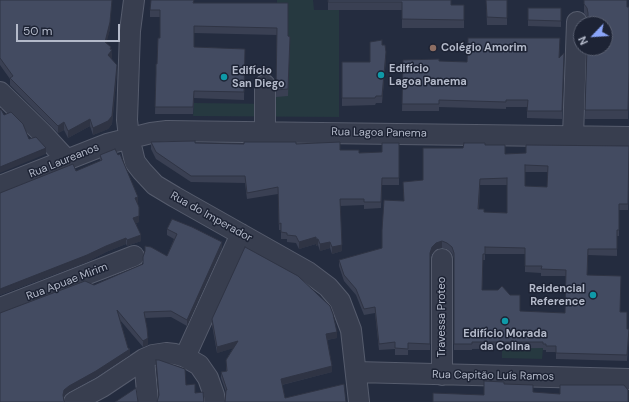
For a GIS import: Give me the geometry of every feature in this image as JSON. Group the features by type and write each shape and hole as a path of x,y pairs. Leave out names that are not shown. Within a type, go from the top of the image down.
{"street":[{"name":"Rua do Imperador","path":"134,0 130,31 127,105 129,137 135,162 142,172 155,185 175,198 308,272 328,287 340,301 351,330 359,402"},
{"path":"573,136 576,56"},
{"path":"265,85 265,132"},
{"path":"0,92 66,159"},
{"name":"Rua Lagoa Panema","path":"129,137 151,132 167,131 629,137"},
{"name":"Rua Laureanos","path":"0,186 66,159 129,137"},
{"path":"185,357 241,234"},
{"name":"Rua Apuae Mirim","path":"0,308 134,256"},
{"name":"Travessa Proteo","path":"442,259 442,375"},
{"path":"74,402 102,388 144,359 153,355 175,354 185,357 198,365 208,378 215,402"},
{"path":"144,359 148,402"},
{"name":"Rua Capitão Luís Ramos","path":"356,372 629,379"}],"shaded area":[{"path":"277,0 313,0 314,10 339,10 339,117 193,116 194,103 276,104"},
{"path":"502,348 543,348 542,359 502,358"}],"building":[{"path":"0,0 112,0 110,22 105,42 111,47 110,49 112,50 108,55 117,65 112,116 108,121 93,128 90,119 68,131 64,122 58,126 10,78 13,76 0,58"},
{"path":"151,0 194,0 193,3 288,3 288,36 290,37 288,89 276,90 277,28 194,26 194,47 245,49 244,92 194,91 193,107 155,107 156,64 158,38 160,38 160,10 150,10"},
{"path":"328,0 451,0 451,5 464,5 464,20 402,19 402,2 328,2"},
{"path":"486,0 507,0 507,18 487,17"},
{"path":"584,0 627,0 627,7 629,7 628,110 585,110 587,56 613,56 613,16 588,16 587,8 584,4"},
{"path":"528,8 561,8 561,21 528,20"},
{"path":"468,38 560,38 559,58 564,53 562,111 527,111 528,100 506,100 506,102 439,100 439,104 402,104 403,60 439,59 439,61 467,62"},
{"path":"382,40 382,45 385,45 386,52 382,96 376,96 375,98 342,98 342,62 370,62 370,42"},
{"path":"1,109 4,115 11,112 23,124 29,139 36,137 46,148 0,167"},
{"path":"195,141 195,143 244,144 244,142 296,142 296,144 340,142 340,150 359,150 359,153 382,152 382,143 399,143 399,178 382,178 381,202 364,202 364,199 340,199 342,245 332,247 330,242 320,244 316,237 299,242 296,236 287,235 287,233 281,232 281,223 279,224 278,187 247,193 245,176 191,176 156,152 151,142"},
{"path":"464,143 505,145 505,154 526,153 526,145 629,146 628,204 619,204 617,249 588,249 587,275 621,276 620,312 627,312 627,329 629,329 627,355 556,353 556,346 546,346 543,342 472,342 472,344 454,344 454,253 452,247 442,241 436,243 432,247 430,253 430,344 408,343 408,349 395,348 395,342 379,344 375,307 364,309 356,289 344,275 339,260 382,248 384,200 404,201 403,182 423,180 423,148 463,148","holes":["525,165 548,166 547,187 525,186","507,178 507,213 484,212 484,209 478,209 480,179","485,247 525,248 525,266 542,266 541,269 566,270 565,313 520,311 520,295 510,295 502,286 498,290 482,290 483,254 485,254"]},
{"path":"115,149 118,155 120,154 138,197 135,198 139,207 139,216 133,218 141,235 127,240 126,238 0,289 0,193 73,164 76,171 102,160 100,155"},
{"path":"172,219 222,242 187,320 171,311 144,312 148,338 143,341 117,310 128,348 130,349 64,390 63,395 65,402 0,402 0,313 85,281 94,285 143,264 145,246 151,247 167,256 177,234 167,229"},
{"path":"245,247 298,276 330,306 333,314 337,332 326,334 332,366 281,379 285,398 344,384 346,402 225,402 227,390 221,372 227,371 226,360 238,341 217,347 212,319"},
{"path":"156,360 185,369 186,385 195,384 195,393 203,392 204,402 157,402 159,395"},
{"path":"484,381 504,382 504,384 533,385 533,392 560,394 560,385 624,385 628,390 628,402 433,402 433,393 484,395"},
{"path":"136,388 138,402 115,402"}],"place":[{"name":"Colégio Amorim","path":"433,48"},
{"name":"Edifício Lagoa Panema","path":"381,75"},
{"name":"Edifício San Diego","path":"224,77"},
{"name":"Reidencial Reference","path":"593,295"},
{"name":"Edifício Morada da Colina","path":"505,321"}]}
